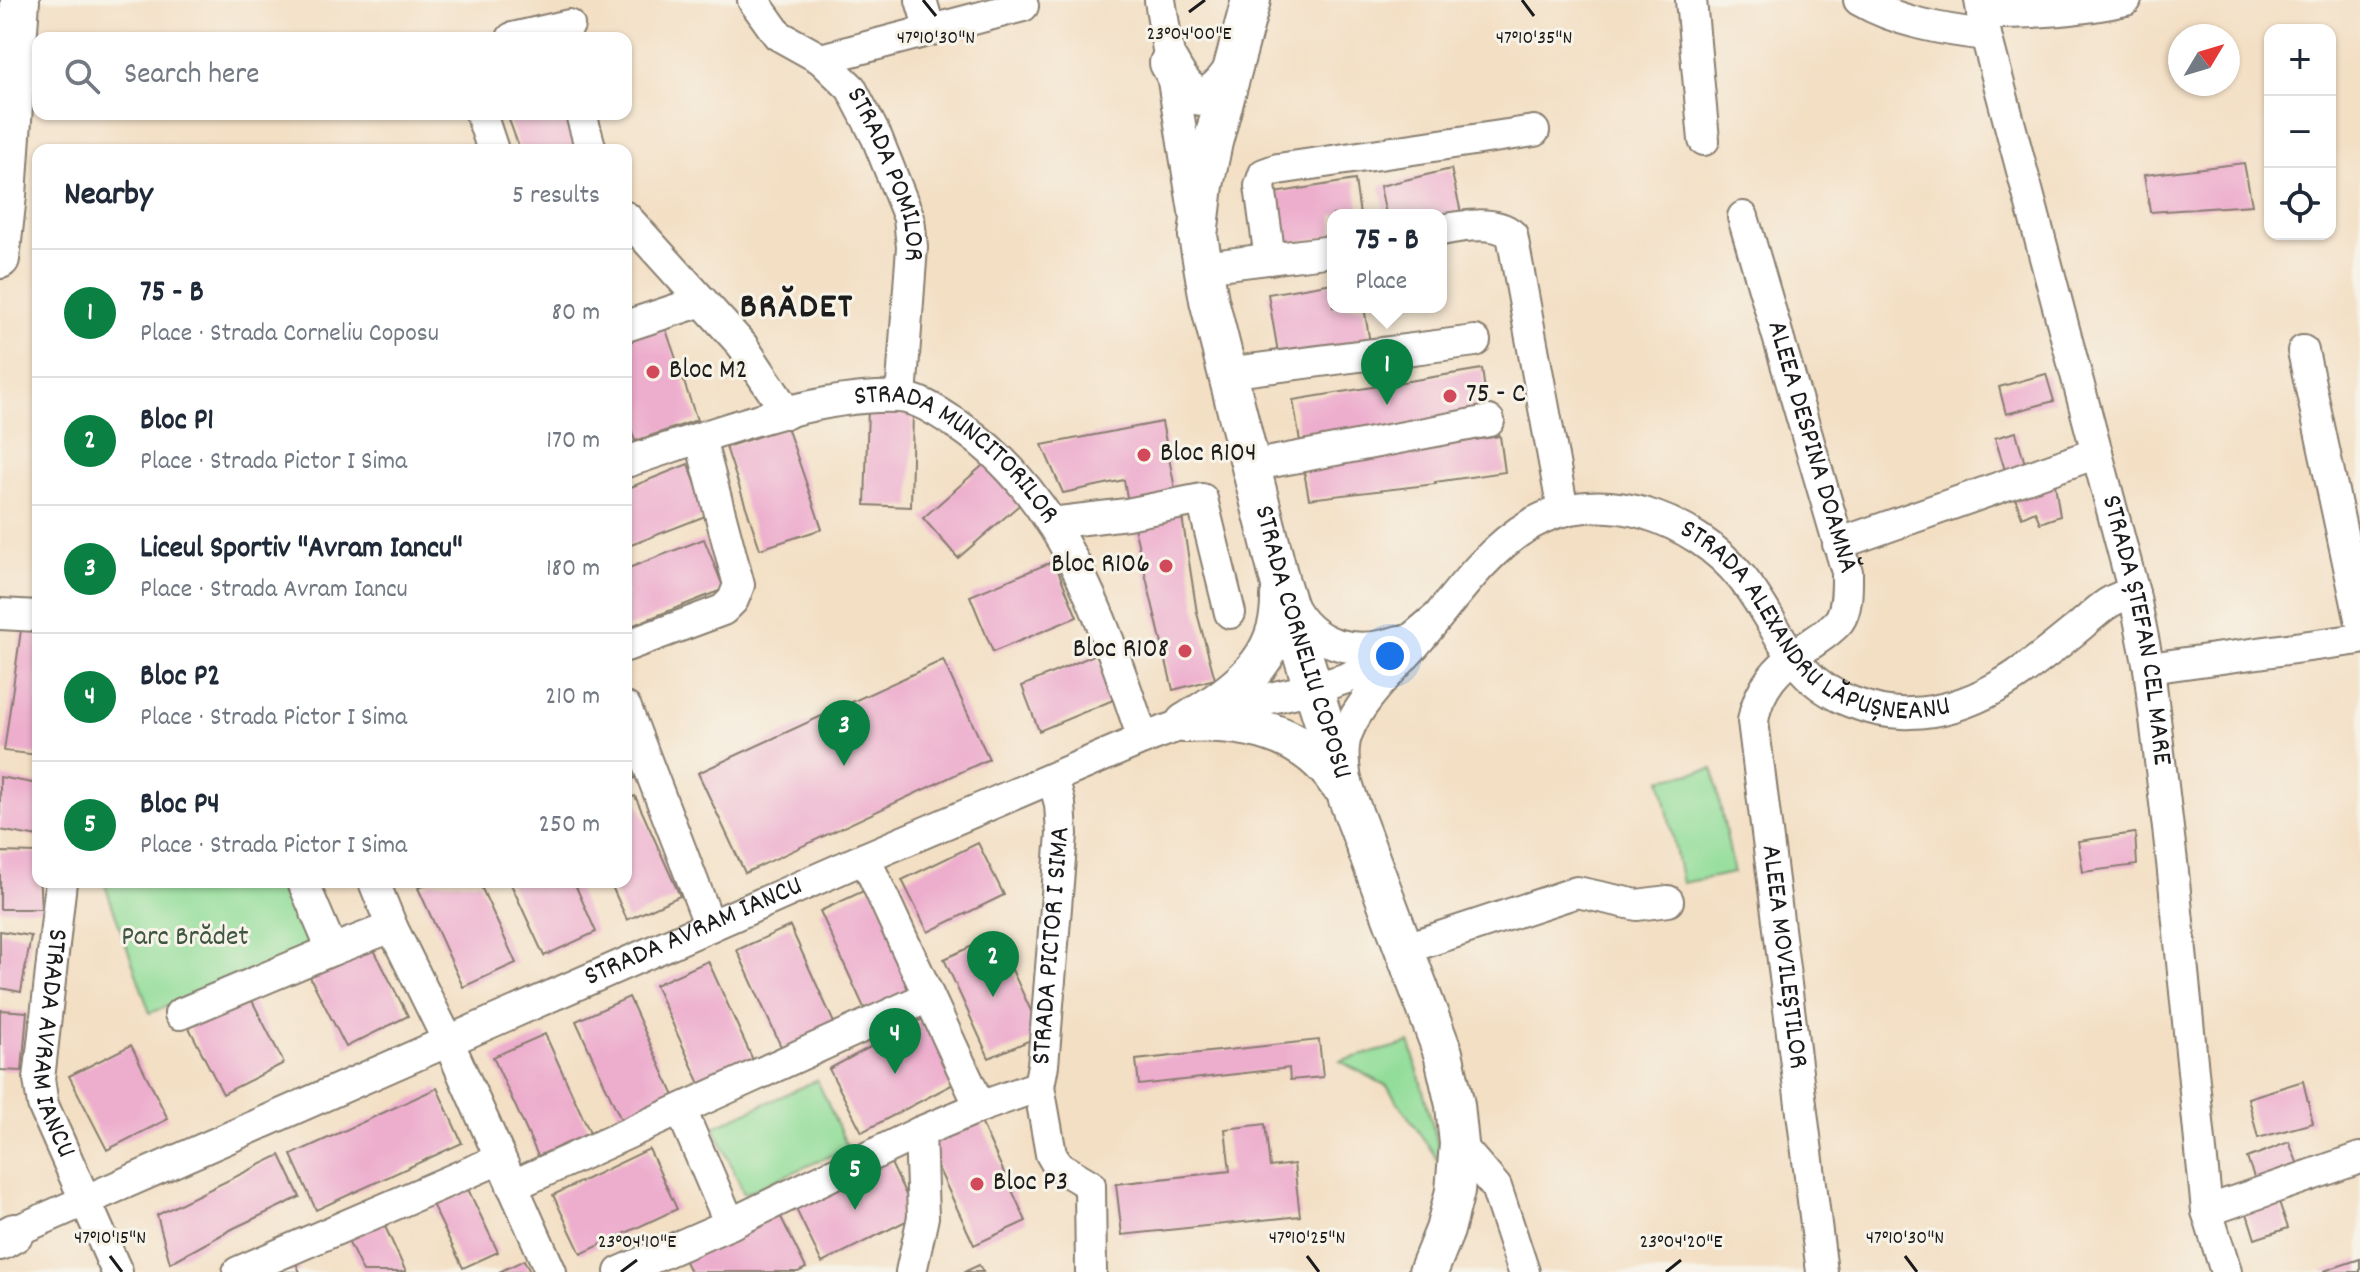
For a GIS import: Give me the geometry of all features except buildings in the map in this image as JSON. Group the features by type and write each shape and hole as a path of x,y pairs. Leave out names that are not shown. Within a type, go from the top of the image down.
{"main road":[{"path":"0,259 20,0"},
{"path":"1201,252 1204,185 1251,0"},
{"path":"1169,63 1180,83 1194,95 1209,96 1219,91 1231,73"},
{"name":"STRADA CORNELIU COPOSU","path":"1201,252 1226,373 1280,582 1312,690 1348,799 1443,1053 1455,1105 1459,1144 1455,1191 1445,1230 1428,1272"},
{"path":"1185,723 1224,699 1249,677 1264,657 1276,638 1281,612 1280,582"},
{"path":"1185,723 1217,721 1247,725 1293,741 1316,756 1348,799"}],"street":[{"name":"STRADA POMILOR","path":"753,0 778,35 821,59 851,88 877,138 909,218 912,247 901,397"},
{"path":"921,0 930,30"},
{"name":"STRADA CORNELIU COPOSU","path":"1160,0 1201,252"},
{"path":"1691,0 1704,140"},
{"path":"1859,0 1887,14 1922,24 2099,7 2126,0"},
{"path":"821,59 1023,6"},
{"name":"STRADA ȘTEFAN CEL MARE","path":"1983,16 2134,593 2149,668 2207,1211 2226,1272"},
{"path":"531,32 567,21"},
{"path":"483,120 491,144"},
{"path":"583,120 589,144"},
{"path":"1270,259 1260,186 1264,174 1278,169 1534,131"},
{"name":"ALEEA DESPINA DOAMNĂ","path":"1743,217 1847,572 1847,594 1840,619 1820,638 1792,657"},
{"path":"632,224 742,345 787,413"},
{"path":"1447,229 1502,227 1512,235 1563,511"},
{"path":"1201,252 1270,259 1327,252"},
{"path":"632,324 702,301"},
{"path":"1226,373 1475,341"},
{"path":"2303,351 2360,618"},
{"name":"STRADA MUNCITORILOR","path":"632,460 787,413 842,400 901,397 937,411 984,442 1033,495 1065,545 1103,622 1143,739"},
{"path":"1250,466 1489,421"},
{"path":"632,644 723,610 733,600 739,585 700,438"},
{"path":"1838,544 2097,453"},
{"path":"1051,523 1127,514 1202,499 1230,613"},
{"name":"STRADA ALEXANDRU LĂPUȘNEANU","path":"1348,799 1344,749 1347,731 1360,710 1494,552 1531,524 1563,511 1605,507 1639,512 1674,523 1704,542 1742,578 1792,657 1813,682 1842,699 1869,708 1909,713 1947,708 1979,698 2010,681 2107,602 2134,593"},
{"name":"STRADA ALEXANDRU LĂPUȘNEANU","path":"1280,582 1294,612 1308,628 1339,645 1357,649 1380,647 1402,639 1435,619"},
{"path":"0,614 32,616"},
{"name":"STRADA ALEXANDRU LĂPUȘNEANU","path":"1312,690 1370,668 1435,619"},
{"path":"2149,668 2360,639"},
{"name":"ALEEA MOVILEȘTILOR","path":"1792,657 1765,685 1756,702 1753,721 1822,1272"},
{"name":"STRADA AVRAM IANCU","path":"4,1237 1143,739 1254,702 1312,690"},
{"path":"632,724 710,926"},
{"name":"STRADA PICTOR I SIMA","path":"620,1272 730,1224 920,1132 1039,1086 1062,834 1060,804 1053,778"},
{"path":"865,858 980,1107"},
{"name":"STRADA AVRAM IANCU","path":"60,888 39,1079 43,1105 85,1202"},
{"path":"306,888 332,950"},
{"path":"376,888 551,1272"},
{"path":"1404,949 1577,892 1637,905 1668,901"},
{"path":"180,1014 392,927"},
{"path":"238,1272 681,1110 928,997"},
{"path":"1039,1086 1051,1154 1058,1166 1090,1185 1091,1272"},
{"path":"681,1110 730,1224"},
{"path":"911,1272 923,1217 920,1132"},
{"path":"1459,1144 1496,1187 1524,1272"},
{"path":"2207,1211 2360,1158"},
{"path":"85,1202 117,1272"}],"green space":[{"path":"1713,769 1734,873 1682,883 1661,779"},
{"name":"Parc Brădet","path":"106,888 299,888 323,945 150,1013"},
{"path":"1410,1043 1445,1170 1387,1086 1340,1061"},
{"path":"817,1080 848,1148 744,1194 714,1127"}],"place":[{"name":"Bloc M2","path":"653,372"},
{"name":"75 - C","path":"1450,396"},
{"name":"75 - B","path":"1387,405"},
{"name":"Bloc R104","path":"1144,455"},
{"name":"Bloc R106","path":"1166,566"},
{"name":"Bloc R108","path":"1185,651"},
{"name":"Liceul Sportiv \"Avram Iancu\"","path":"844,766"},
{"name":"Bloc P1","path":"993,997"},
{"name":"Bloc P2","path":"895,1074"},
{"name":"Bloc P3","path":"977,1184"},
{"name":"Bloc P4","path":"855,1210"}],"district":[{"name":"BRĂDET","path":"797,309"}]}
